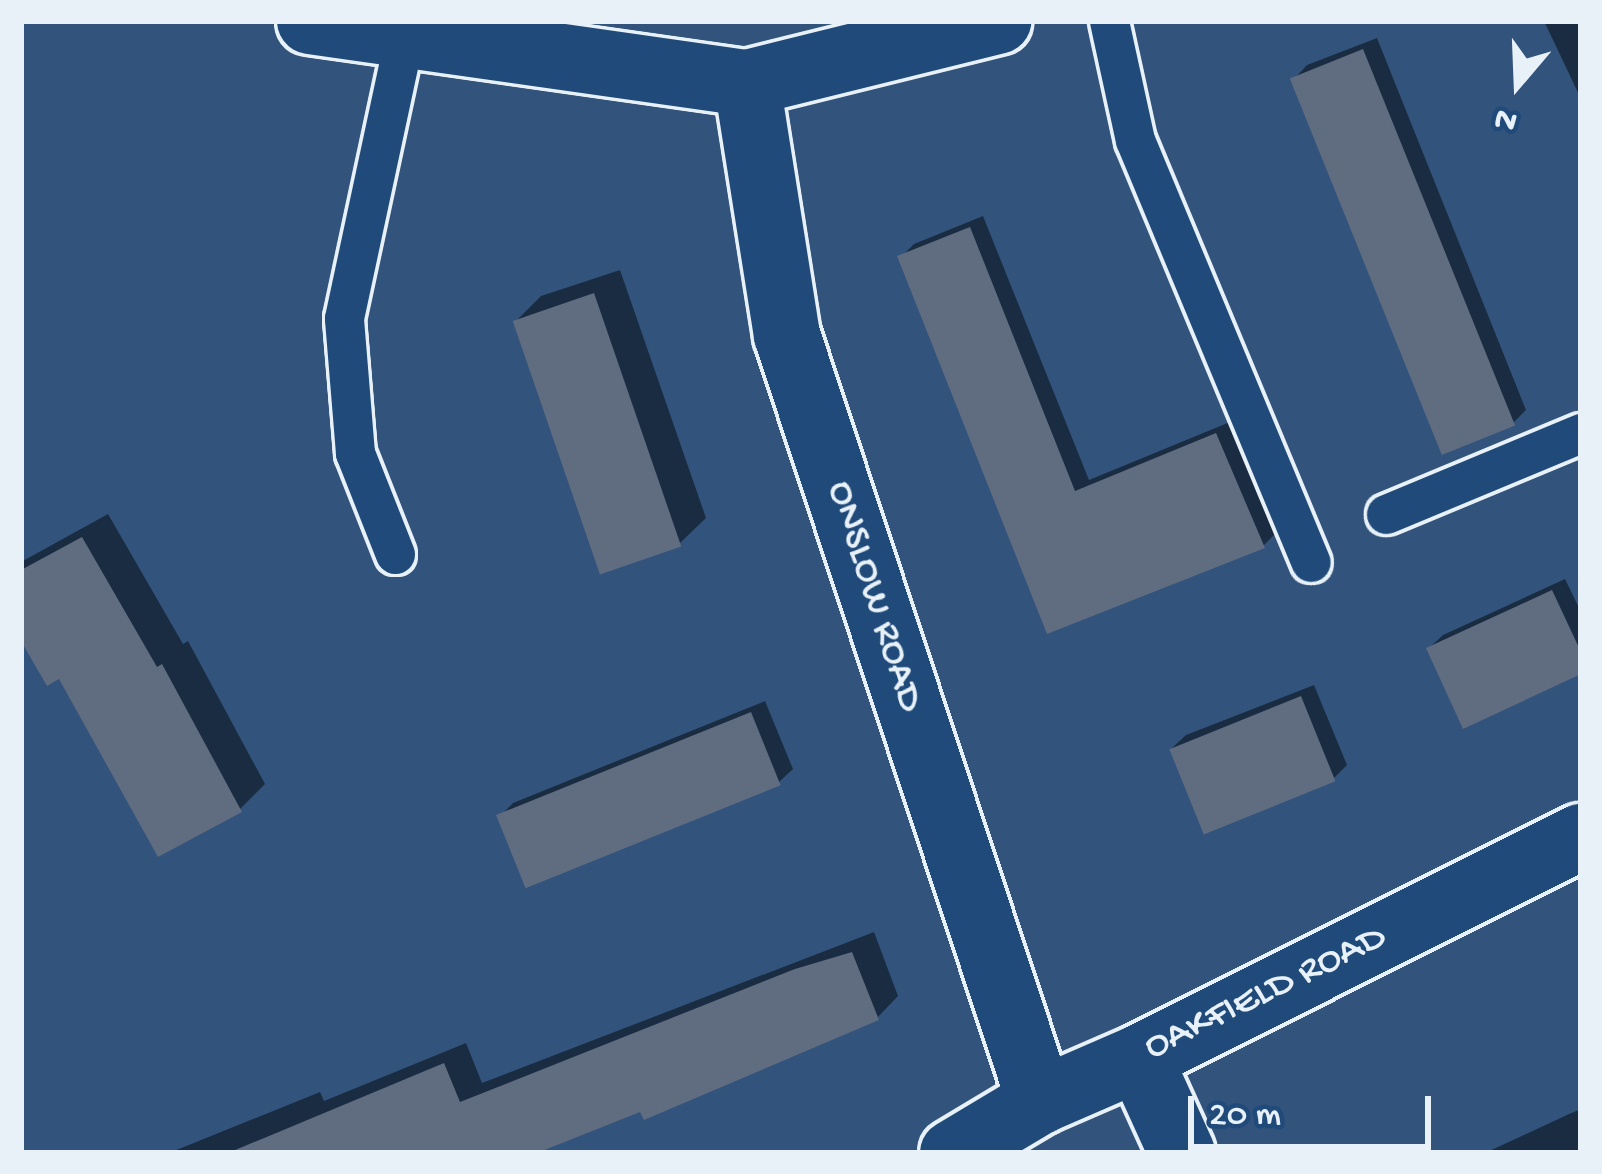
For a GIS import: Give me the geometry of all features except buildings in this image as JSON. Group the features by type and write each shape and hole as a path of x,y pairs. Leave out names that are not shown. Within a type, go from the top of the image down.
{"street":[{"path":"310,21 404,38 747,83 998,21"},
{"name":"ONSLOW ROAD","path":"747,83 787,335 1040,1101"},
{"name":"OAKFIELD ROAD","path":"953,1153 1040,1101 1139,1058 1581,837"},
{"path":"1139,1058 1182,1153"}],"lane":[{"path":"1109,21 1135,140 1311,562"},
{"path":"395,554 355,453 344,318 404,38"},
{"path":"1386,514 1581,433"}]}
